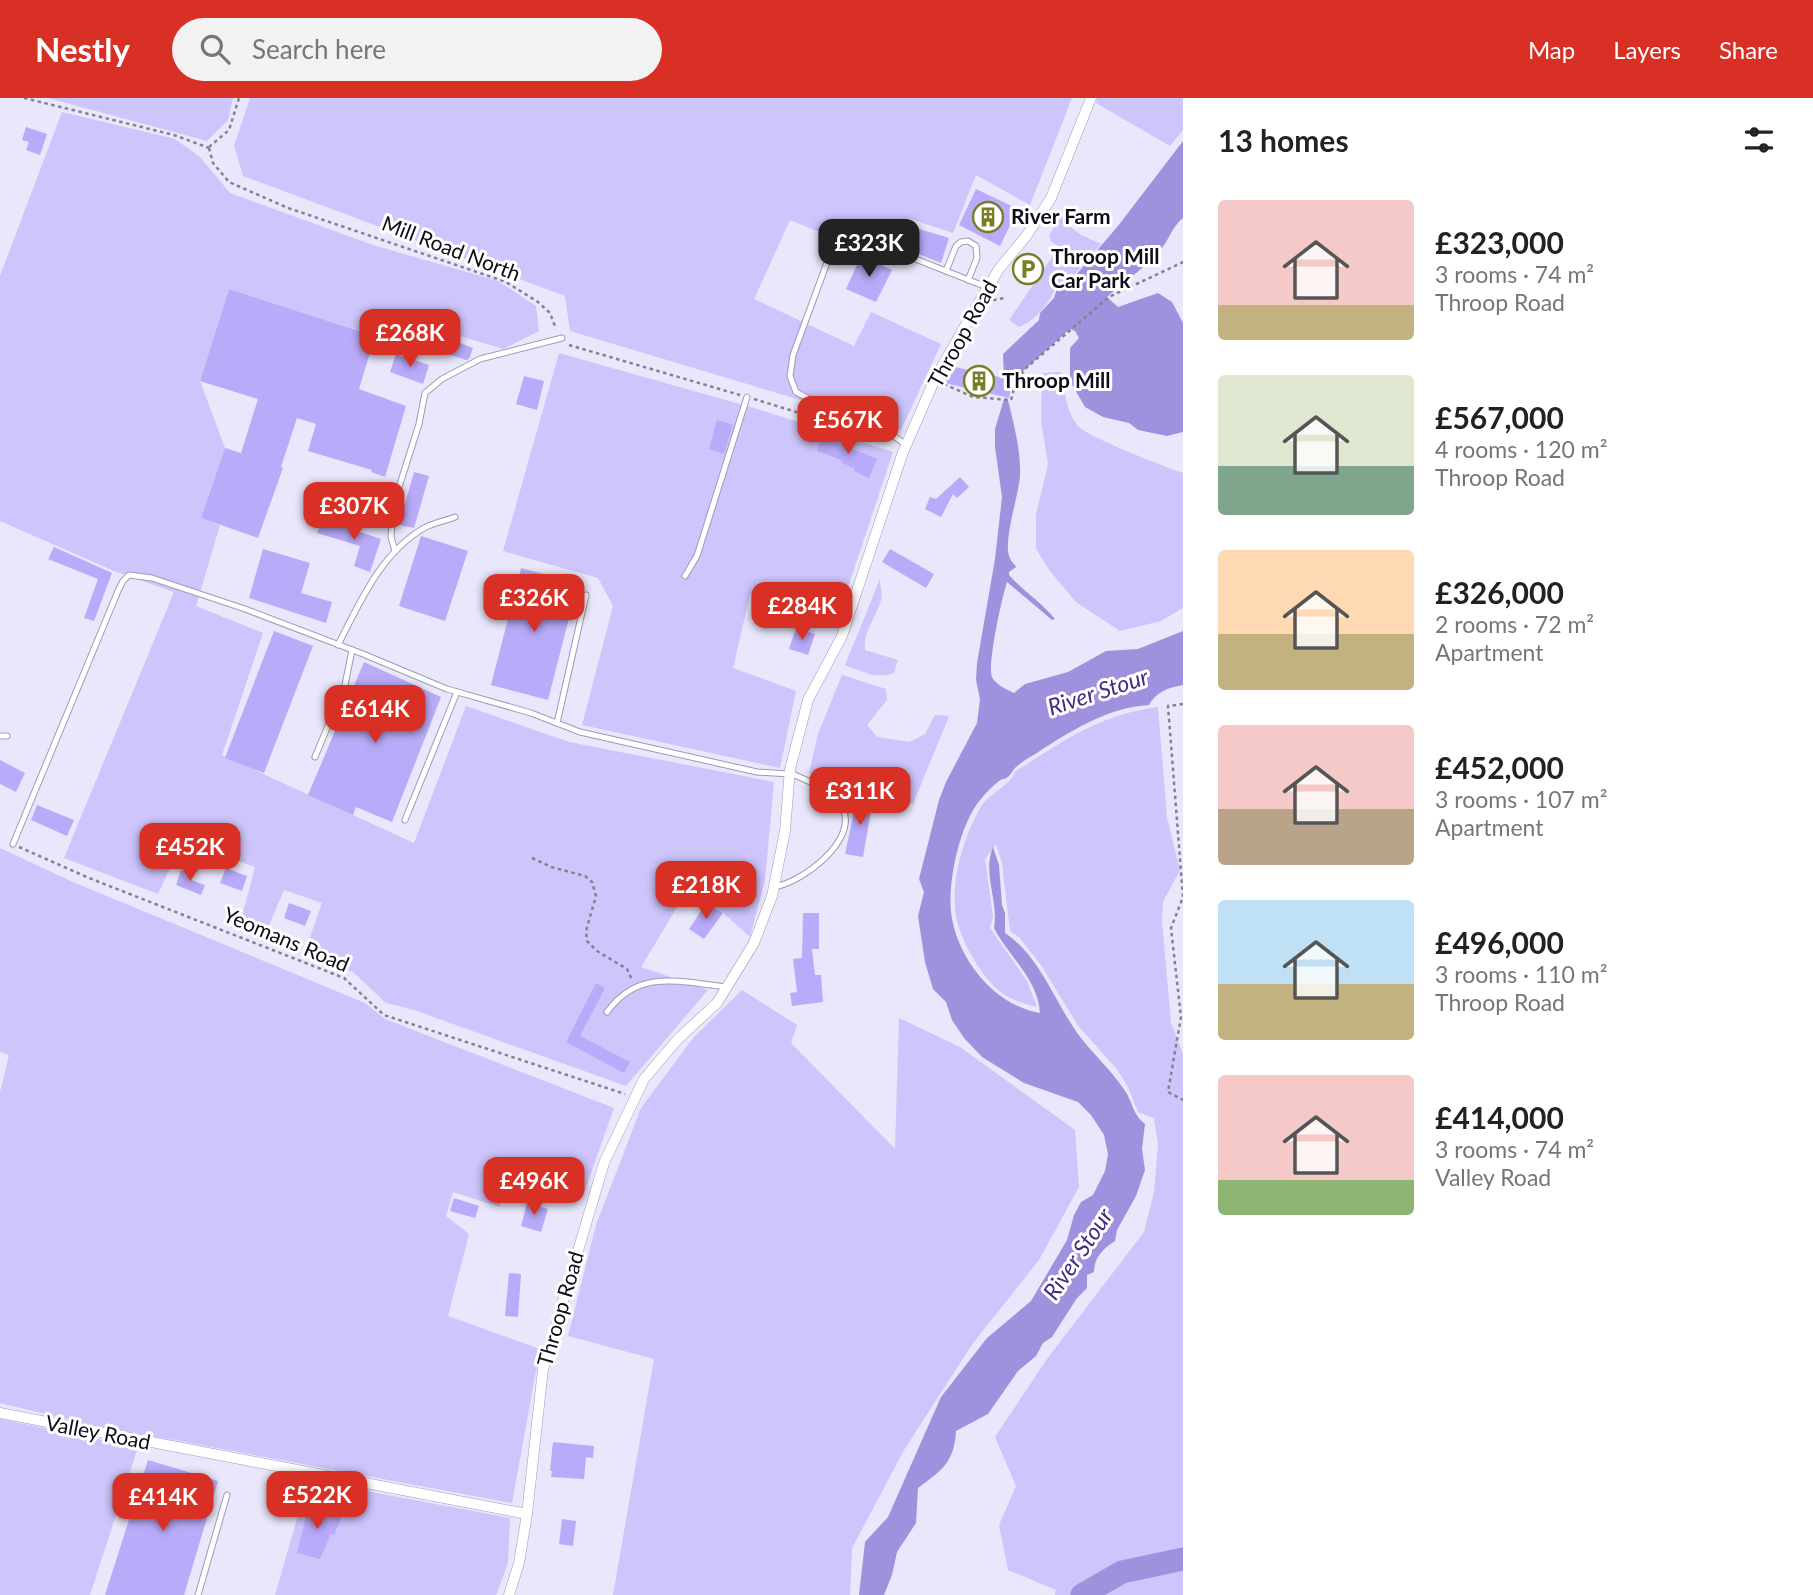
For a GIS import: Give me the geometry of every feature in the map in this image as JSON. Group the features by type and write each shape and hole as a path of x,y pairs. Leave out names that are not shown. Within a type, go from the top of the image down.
{"street":[{"name":"Throop Road","path":"509,1595 519,1563 527,1514 543,1369 604,1163 645,1079 678,1039 717,1003 754,943 774,887 785,831 790,774 808,700 842,636 906,445 935,379 999,269 1027,235 1051,198 1091,98"},
{"name":"Valley Road","path":"0,1413 527,1514"}],"lane":[{"path":"871,238 989,288"},
{"path":"946,271 956,246 968,241 976,246 978,252 968,280"},
{"path":"832,249 793,355 790,376 796,392 883,428 906,445"},
{"path":"395,551 391,537 393,506 419,424 425,393 442,379 480,359 562,338"},
{"path":"685,576 697,556 747,397"},
{"path":"338,645 367,588 395,551 425,528 455,517"},
{"path":"13,844 118,591 129,575 141,575 352,650 457,692 580,732 757,772 790,774 816,785 841,805 846,818 844,830 834,847 803,875 791,883 774,887"},
{"path":"558,723 586,595"},
{"path":"314,757 345,685 352,650"},
{"path":"405,820 457,692"},
{"path":"607,1012 619,996 634,986 648,982 727,987"},
{"path":"198,1595 227,1495"}],"path":[{"path":"24,98 174,135 209,148 229,130 239,98"},
{"name":"Mill Road North","path":"209,148 213,163 229,181 241,187 288,208 506,282 550,313 557,333 562,338"},
{"path":"935,379 973,397 1011,400 1016,380 1109,298 1183,262"},
{"path":"562,338 570,346 884,439"},
{"path":"1183,704 1168,706 1182,897 1171,928 1181,1017 1168,1092 1183,1101"},
{"name":"Yeomans Road","path":"13,844 89,878 344,978 384,1015 635,1098"},
{"path":"532,858 551,867 585,876 592,882 596,896 586,931 587,941 597,951 627,969 634,986"}],"shaded area":[{"path":"48,98 233,98 228,120 207,141"},
{"path":"250,98 1072,98 1030,205 976,175 953,233 908,218 893,262 790,220 754,299 854,346 871,312 941,344 901,430 570,331 565,296 243,176 234,146"},
{"path":"1097,98 1183,98 1183,130 1170,146 1096,103"},
{"path":"62,112 175,139 200,157 230,193 373,245 498,281 536,306 539,331 503,349 437,329 430,353 229,289 200,381 225,448 201,518 220,525 196,606 263,633 222,755 414,843 466,706 569,742 774,782 765,880 750,937 691,884 641,967 708,990 626,1086 414,1010 386,1003 353,972 304,954 322,903 284,890 264,937 239,928 255,867 222,855 228,835 191,822 158,894 64,858 174,592 114,571 0,521 0,276"},
{"path":"1063,214 1068,225 1081,235 1101,244 1068,282 1056,287 1037,316 1019,327 1009,320 1059,247 1051,241 1049,235"},
{"path":"559,353 754,408 893,452 835,626 750,595 733,668 796,691 780,768 582,725 613,606 598,578 503,551"},
{"path":"1061,372 1068,407 1073,419 1083,430 1109,444 1183,473 1183,608 1161,621 1120,631 1076,602 1036,549 1036,515 1048,464 1041,420 1042,373"},
{"path":"880,579 882,596 868,629 865,650 898,660 894,673 881,675 845,665"},
{"path":"842,675 886,689 887,700 867,725 877,737 910,742 925,734 935,715 949,716 913,804 896,802 894,806 809,773 818,734"},
{"path":"1158,707 1167,818 1180,870 1163,902 1162,921 1171,1023 1183,1054 1183,1595 1055,1595 1056,1590 1008,1570 999,1525 1016,1486 995,1437 1047,1359 1144,1232 1154,1192 1158,1145 1154,1118 1138,1112 1127,1085 1116,1068 1079,1027 1041,965 1019,937 1010,931 1002,863 996,844 985,859 993,917 990,928 1027,981 1037,1007 1002,993 978,967 960,931 955,909 955,884 968,832 979,810 1015,772 1083,730 1118,716"},
{"path":"0,848 73,882 365,1003 385,1019 614,1108 583,1196 509,1174 500,1207 453,1192 446,1216 469,1234 448,1316 540,1349 512,1503 82,1423 0,1403 0,1092 9,1055 0,1052"},
{"path":"742,990 797,1025 791,1043 895,1149 899,1018 960,1047 1075,1130 1079,1187 1039,1260 973,1343 904,1450 852,1548 850,1595 613,1595 654,1359 568,1336 596,1225 641,1108 694,1037"},
{"path":"0,1419 138,1447 90,1595 0,1595"},
{"path":"308,1480 510,1518 508,1563 496,1595 275,1595"}],"water":[{"path":"1183,141 1183,218 1155,256 1107,297 1118,307 1158,293 1172,302 1183,323 1183,432 1167,436 1138,430 1129,423 1103,417 1085,407 1070,381 1070,348 1079,338 1075,331 1070,329 1013,380 1004,378 1003,354 1039,320 1040,313 1054,298 1057,288 1069,283 1118,226"},
{"name":"River Stour","path":"1004,399 1008,400 1013,419 1020,466 1008,542 1010,558 1016,567 1009,575 1055,619 1052,620 1007,582 993,646 992,677 999,685 1014,693 1025,684 1068,672 1106,651 1138,649 1183,631 1183,685 1163,691 1149,705 1119,710 1076,729 1023,762 990,789 971,815 956,856 951,885 954,929 969,962 993,990 1007,1001 1040,1013 1029,979 994,928 989,867 993,847 999,865 1005,933 1018,943 1038,968 1072,1025 1118,1081 1137,1116 1145,1124 1142,1149 1145,1170 1136,1196 1117,1230 1115,1241 1100,1254 1094,1272 1087,1275 1087,1288 1077,1298 1052,1337 1043,1343 1036,1356 1018,1371 988,1414 956,1431 953,1451 945,1465 918,1488 916,1523 897,1552 884,1595 859,1595 865,1542 888,1517 941,1397 987,1338 1031,1301 1067,1240 1081,1202 1093,1195 1105,1171 1108,1154 1104,1135 1091,1115 1078,1102 1024,1083 982,1057 964,1038 952,1020 946,1002 933,989 925,962 918,916 924,892 919,879 939,800 977,723 980,699 976,680 977,663 995,559 1002,497 995,429"}],"building":[{"path":"26,127 47,134 40,155 26,150 29,142 22,140"},
{"name":"River Farm","path":"976,189 1018,209 1000,246 959,225"},
{"path":"916,228 949,238 941,263 909,250"},
{"path":"861,256 892,270 876,302 846,289"},
{"path":"229,289 375,336 359,389 406,406 385,477 371,472 372,470 308,451 316,424 297,418 281,467 283,468 258,538 201,518 225,448 241,453 258,399 200,381"},
{"path":"444,337 473,348 469,359 439,351"},
{"path":"396,354 429,365 423,384 390,372"},
{"name":"Throop Mill","path":"951,366 1013,380 1009,398 945,383"},
{"path":"524,376 544,381 537,410 516,404"},
{"path":"717,420 733,425 724,454 709,449"},
{"path":"823,434 834,437 833,441 877,459 869,478 854,471 855,469 841,462 842,460 817,451"},
{"path":"414,472 429,476 414,528 399,525"},
{"path":"960,477 969,487 957,498 953,494 941,517 925,509 930,497 936,499"},
{"path":"349,489 369,496 363,515 343,509"},
{"path":"322,519 381,539 370,572 354,566 360,546 317,533"},
{"path":"421,536 468,551 445,621 399,606"},
{"path":"54,547 112,573 94,621 84,618 98,579 48,559"},
{"path":"263,549 310,563 301,593 332,602 326,623 249,598"},
{"path":"890,549 934,574 926,588 882,562"},
{"path":"521,568 578,583 548,700 491,685"},
{"path":"796,628 815,634 808,655 789,649"},
{"path":"274,631 313,646 264,773 225,758"},
{"path":"364,662 441,697 392,822 356,807 353,815 308,795"},
{"path":"0,760 25,773 16,792 0,784"},
{"path":"857,798 879,803 877,812 871,811 863,857 845,854"},
{"path":"37,805 74,820 67,836 31,820"},
{"path":"193,825 223,837 220,847 189,836"},
{"path":"226,868 247,876 242,891 220,883"},
{"path":"181,870 192,874 189,879 205,885 201,895 176,885"},
{"path":"707,902 723,913 704,939 689,929"},
{"path":"289,903 311,911 305,926 284,918"},
{"path":"803,913 819,913 819,949 812,949 815,975 821,975 823,1002 792,1006 790,993 797,992 793,959 802,958"},
{"path":"596,983 605,988 580,1036 630,1062 624,1073 566,1042"},
{"path":"454,1198 479,1206 475,1218 450,1211"},
{"path":"527,1203 548,1209 541,1232 521,1226"},
{"path":"509,1273 521,1274 518,1317 505,1316"},
{"path":"553,1442 594,1446 593,1458 586,1457 584,1479 551,1477"},
{"path":"148,1460 218,1481 184,1595 105,1595"},
{"path":"309,1504 342,1516 320,1559 297,1553"},
{"path":"562,1519 576,1521 573,1546 559,1544"}],"waterway":[{"path":"1082,1595 1122,1572 1183,1559"}],"place":[{"name":"River Farm","path":"988,217"},
{"name":"Throop Mill Car Park","path":"1028,269"},
{"name":"Throop Mill","path":"979,381"}]}
